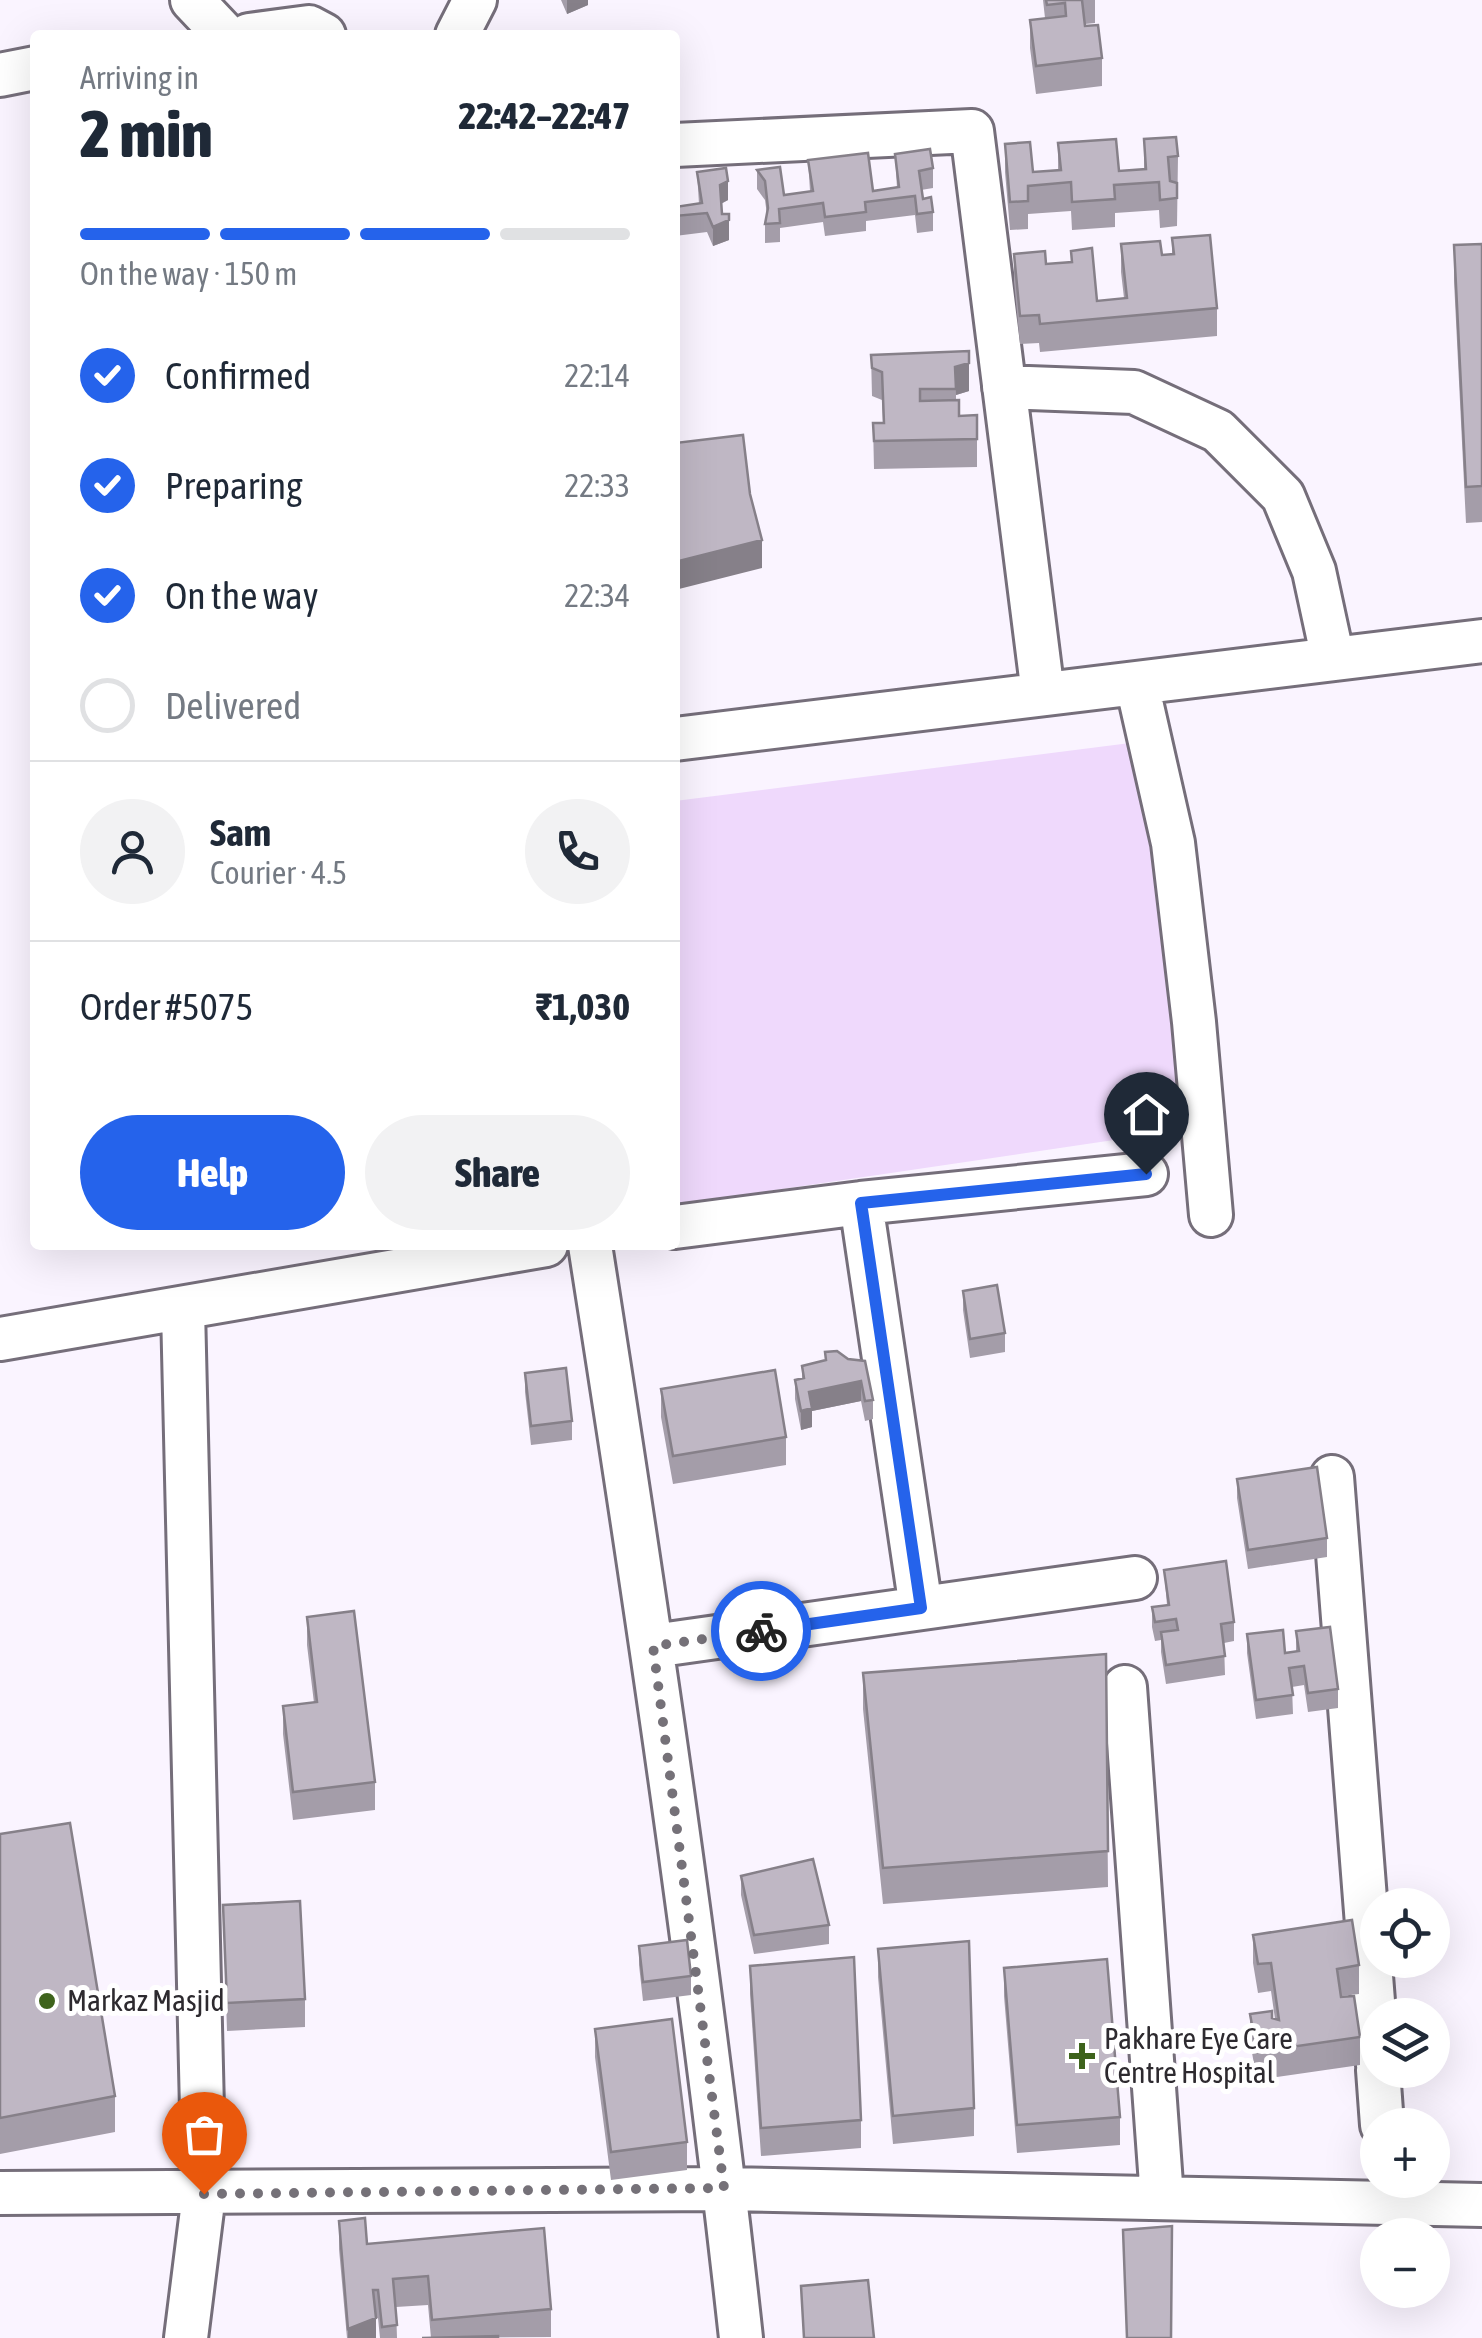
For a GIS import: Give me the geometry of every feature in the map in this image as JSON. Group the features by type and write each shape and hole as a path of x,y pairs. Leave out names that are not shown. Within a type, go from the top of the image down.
{"street":[{"path":"192,0 220,30"},
{"path":"459,30 474,0"},
{"path":"286,30 315,30"},
{"path":"0,75 30,69"},
{"path":"680,145 972,131 1043,694"},
{"path":"1004,387 1134,392 1218,432 1283,496 1314,571 1334,658"},
{"path":"680,737 1482,640"},
{"path":"1136,684 1172,843 1194,1022 1211,1216"},
{"path":"680,1225 1146,1174"},
{"path":"861,1203 921,1608"},
{"path":"0,1339 518,1250"},
{"path":"591,1250 653,1646 741,2338"},
{"path":"183,1309 204,2194 186,2338"},
{"path":"1332,1477 1373,1998"},
{"path":"653,1646 1135,1578"},
{"path":"1125,1687 1162,2198"},
{"path":"0,2193 724,2188 1162,2198 1360,2192"},
{"path":"1434,2198 1482,2205"}],"shaded area":[{"path":"1138,742 1188,1129 680,1204 680,800"}],"building":[{"path":"1046,0 1082,0 1085,26 1098,25 1102,58 1036,66 1030,20 1066,16 1065,3 1047,5"},
{"path":"1176,137 1178,156 1168,157 1170,181 1177,183 1177,198 1160,200 1159,182 1114,185 1115,199 1072,202 1071,182 1028,186 1028,201 1010,202 1005,144 1030,142 1033,172 1061,170 1058,143 1116,139 1119,171 1146,169 1144,139"},
{"path":"930,149 933,168 919,171 923,199 931,197 933,212 917,214 915,196 865,202 866,212 825,217 823,203 779,209 780,223 765,224 765,181 757,170 780,167 784,195 813,191 808,160 868,153 873,191 899,187 895,154"},
{"path":"726,168 728,181 720,185 722,214 729,214 729,220 713,227 707,213 680,216 680,206 702,203 697,172"},
{"path":"1210,235 1217,308 1040,324 1039,315 1020,316 1014,254 1045,251 1046,264 1072,262 1071,251 1092,248 1097,301 1127,298 1121,244 1160,241 1162,255 1174,254 1172,238"},
{"path":"1482,244 1482,486 1466,487 1454,245"},
{"path":"969,351 969,363 955,367 956,389 920,389 920,401 959,400 959,416 977,415 977,439 874,441 873,423 884,423 882,372 872,368 871,355"},
{"path":"743,435 750,494 762,540 680,561 680,442"},
{"path":"997,1285 1005,1333 970,1339 963,1291"},
{"path":"837,1351 848,1359 865,1361 873,1400 865,1401 861,1381 809,1392 812,1408 801,1411 795,1380 804,1378 802,1366 826,1360 825,1352"},
{"path":"566,1368 572,1421 531,1426 525,1373"},
{"path":"775,1370 786,1437 673,1456 661,1389"},
{"path":"1317,1467 1327,1538 1248,1550 1237,1479"},
{"path":"1226,1561 1234,1622 1221,1624 1225,1656 1166,1665 1161,1632 1178,1630 1176,1619 1155,1622 1152,1607 1169,1605 1164,1570"},
{"path":"354,1611 375,1782 293,1792 283,1706 317,1702 307,1617"},
{"path":"1330,1627 1338,1689 1308,1693 1304,1666 1289,1668 1293,1695 1256,1700 1247,1634 1283,1630 1285,1653 1299,1651 1296,1631"},
{"path":"1106,1654 1108,1851 883,1868 863,1673"},
{"name":"Markaz Masjid","path":"70,1823 115,2096 0,2118 0,1834"},
{"path":"813,1859 829,1925 754,1935 741,1876"},
{"path":"300,1901 305,1999 227,2003 223,1905"},
{"path":"1352,1920 1359,1965 1337,1969 1341,1997 1354,1996 1360,2037 1257,2052 1250,2014 1272,2011 1272,2018 1279,2020 1271,1963 1258,1964 1253,1935"},
{"path":"687,1940 691,1976 643,1982 639,1946"},
{"path":"969,1941 974,2108 893,2116 878,1949"},
{"path":"854,1957 861,2120 761,2128 750,1966"},
{"path":"1107,1959 1120,2117 1017,2125 1004,1968"},
{"path":"672,2019 687,2142 611,2152 595,2029"},
{"path":"365,2218 367,2244 544,2228 551,2309 432,2320 428,2276 393,2279 397,2325 382,2327 378,2290 373,2290 376,2318 348,2329 339,2221"},
{"path":"1172,2226 1171,2338 1127,2338 1123,2230"},
{"path":"868,2280 874,2338 804,2338 801,2286"},
{"path":"498,2336 498,2338 422,2338"}],"way so far":[{"path":"204,2194 724,2188 653,1646 761,1631"}],"place":[{"name":"Markaz Masjid","path":"47,2001"},
{"name":"Pakhare Eye Care Centre Hospital","path":"1082,2056"}],"route":[{"path":"761,1631 921,1608 861,1203 1146,1174"}]}
